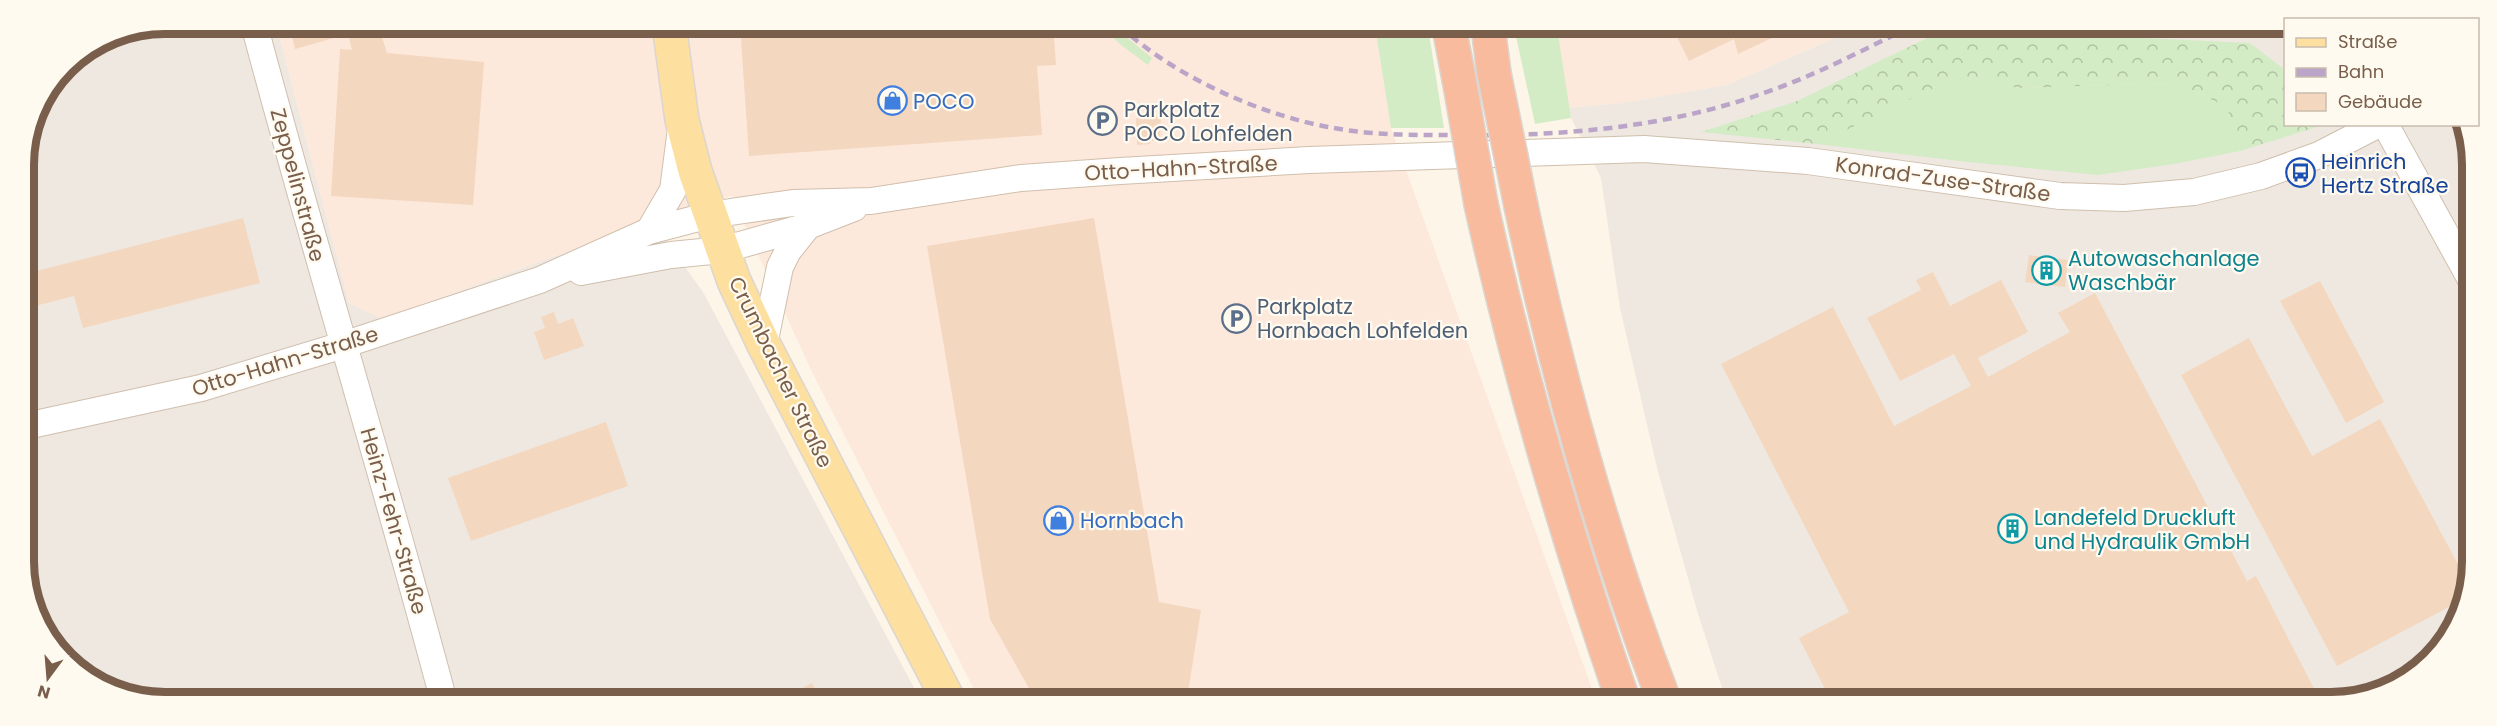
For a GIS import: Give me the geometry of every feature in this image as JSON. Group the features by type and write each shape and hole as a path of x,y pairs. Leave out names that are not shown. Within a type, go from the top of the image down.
{"highway":[{"path":"1451,34 1481,204 1515,346 1563,514 1620,691"},
{"path":"1489,34 1494,73 1521,206 1544,303 1596,499 1662,691"}],"main road":[{"name":"Crumbacher Straße","path":"670,35 682,120 695,171 734,281 764,345 944,692"}],"street":[{"name":"Zeppelinstraße","path":"257,35 343,345"},
{"path":"649,231 673,190 682,120"},
{"name":"Konrad-Zuse-Straße","path":"1494,154 1656,150 1808,161 2060,196 2124,198 2194,192 2261,176 2319,155 2375,126"},
{"path":"2386,126 2462,264"},
{"name":"Otto-Hahn-Straße","path":"34,424 201,388 343,345 540,280 649,231 710,215 794,203 871,201 1021,178 1309,160 1494,154"},
{"name":"Otto-Hahn-Straße","path":"540,280 660,257 722,250 808,226 871,201"},
{"name":"Otto-Hahn-Straße","path":"764,345 780,267 788,251 808,226"},
{"name":"Heinz-Fehr-Straße","path":"343,345 384,478 441,692"}],"shaded area":[{"path":"1376,34 1391,128 1593,691 975,692 812,372 731,196 652,221 382,319 349,303 279,35"},
{"path":"1558,34 1844,34 1727,85 1622,103 1569,108"},
{"path":"1844,34 2284,34 2284,126 2456,126 2462,157 2462,560 2456,602 2449,618 2430,647 2418,659 2389,678 2365,687 2340,691 1723,691 1698,614 1657,468 1620,308 1601,178 1571,118 1569,108 1622,103 1727,85"},
{"path":"279,35 349,303 382,319 652,221 703,292 916,692 166,692 132,687 100,674 78,657 78,648 69,648 52,626 39,594 34,560 35,157 41,124 52,100 67,79 93,57 124,41 140,37"}],"green space":[{"path":"1376,34 1429,34 1444,128 1391,128"},
{"path":"1516,34 1558,34 1571,118 1535,124"},
{"path":"1935,34 2060,34 2250,43 2284,69 2284,126 2317,127 2240,151 2227,107 2178,83 2019,88 1959,76 1817,144 1701,132 1797,101"},
{"path":"1110,35 1123,35 1152,58 1148,65"},
{"path":"1959,76 2019,88 2178,83 2227,107 2240,151 2174,164 2098,175 1817,144"}],"building":[{"path":"1676,34 1780,34 1738,54 1734,39 1689,61"},
{"path":"292,35 345,35 295,49"},
{"path":"348,35 381,35 387,53 484,62 473,205 331,196 340,49 352,50"},
{"name":"POCO","path":"741,35 1054,35 1056,65 1037,66 1042,135 749,156"},
{"path":"1161,116 1160,140 1137,145 1136,118"},
{"path":"243,218 260,283 83,328 74,296 35,306 35,272"},
{"path":"1094,218 1159,602 1201,610 1188,692 1031,692 990,619 927,246"},
{"name":"Autowaschanlage Waschbär","path":"2029,255 2068,260 2065,287 2025,282"},
{"name":"Landefeld Druckluft und Hydraulik GmbH","path":"1933,272 1950,306 2001,280 2028,332 1978,358 1988,377 2070,332 2058,313 2095,293 2247,581 2256,576 2315,691 1826,691 1799,638 1849,612 1721,364 1833,307 1894,426 1971,386 1954,354 1900,381 1867,318 1921,290 1916,280"},
{"path":"2320,281 2384,402 2346,423 2280,301"},
{"path":"554,312 558,324 573,318 584,346 544,360 534,332 545,328 541,317"},
{"path":"2249,338 2312,456 2380,419 2461,571 2455,604 2337,666 2181,375"},
{"path":"606,422 628,486 471,541 448,478"},
{"path":"812,683 817,692 796,692"}],"railway":[{"path":"1130,35 1166,61 1220,91 1249,104 1306,122 1362,132 1405,135 1487,135 1567,132 1647,123 1687,115 1726,105 1801,79 1895,34"}],"place":[{"name":"POCO","path":"892,101"},
{"name":"Parkplatz POCO Lohfelden","path":"1103,121"},
{"name":"Heinrich Hertz Straße","path":"2300,173"},
{"name":"Autowaschanlage Waschbär","path":"2047,270"},
{"name":"Parkplatz Hornbach Lohfelden","path":"1236,318"},
{"name":"Hornbach","path":"1059,520"},
{"name":"Landefeld Druckluft und Hydraulik GmbH","path":"2013,529"}]}
